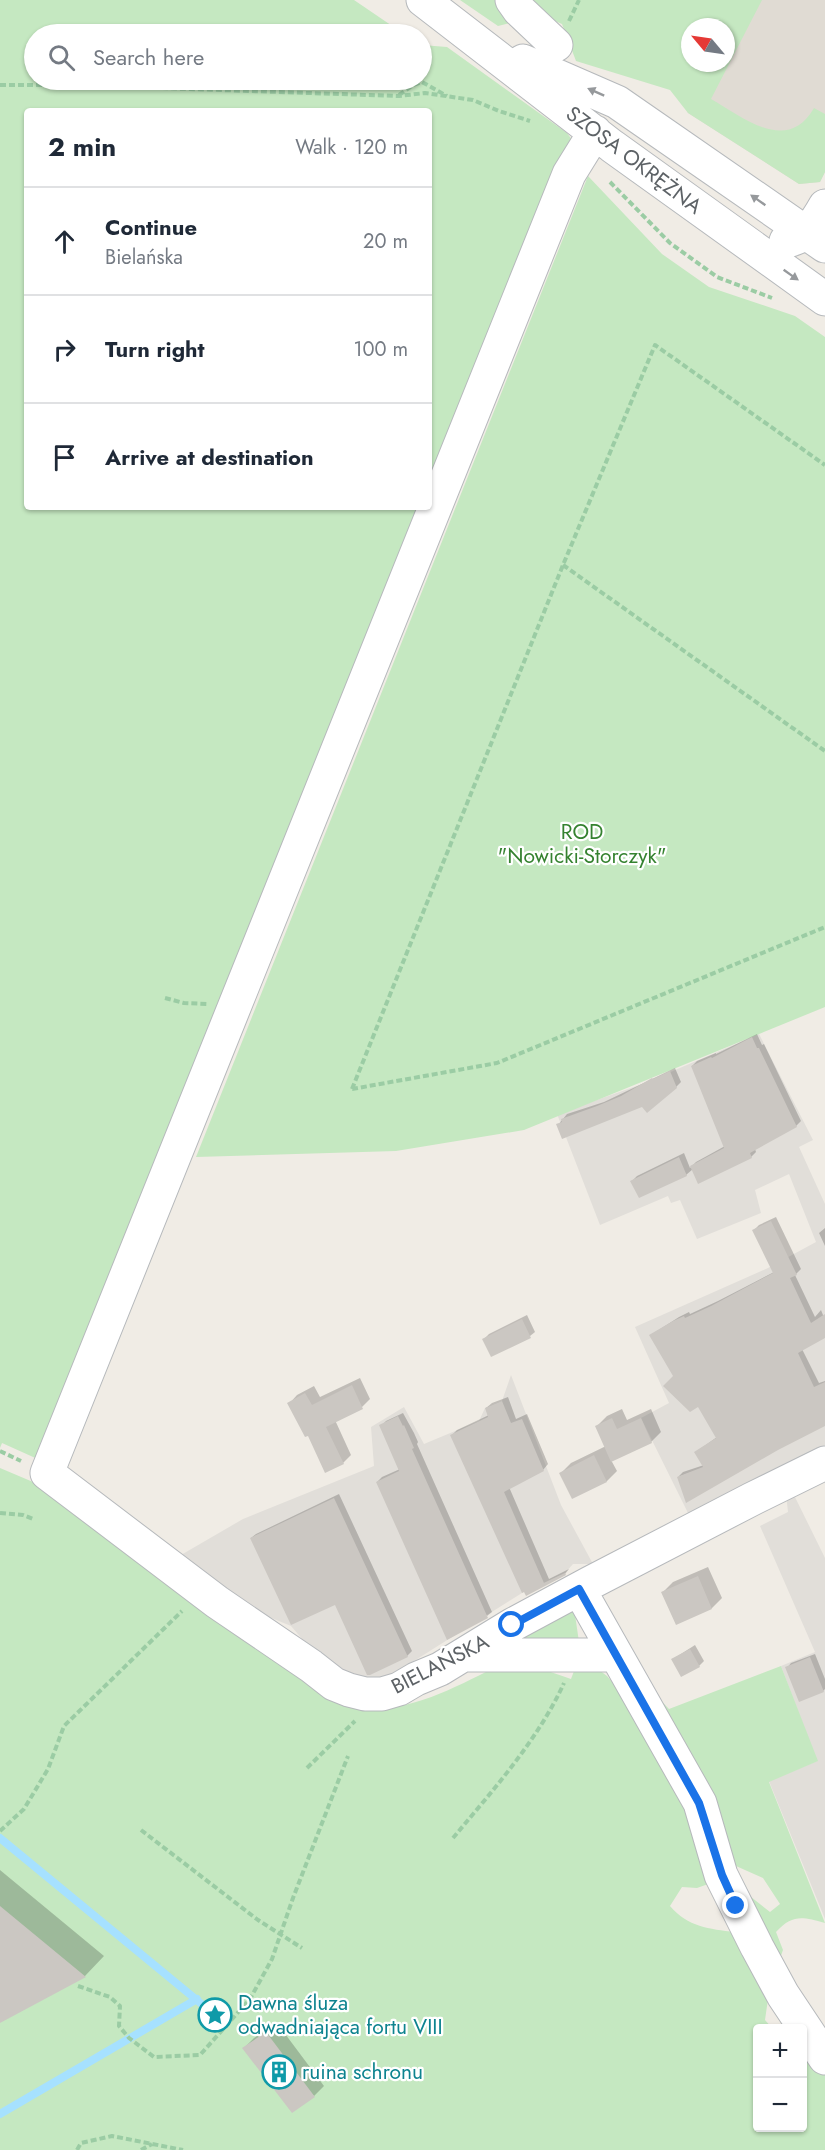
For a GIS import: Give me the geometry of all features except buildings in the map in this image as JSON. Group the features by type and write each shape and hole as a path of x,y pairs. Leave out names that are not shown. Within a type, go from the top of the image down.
{"street":[{"path":"512,0 519,10 556,45"},
{"name":"SZOSA OKRĘŻNA","path":"434,8 726,230 825,299"},
{"name":"SZOSA OKRĘŻNA","path":"434,8 532,65 617,102 816,240"},
{"path":"234,1006 569,174 595,132"},
{"path":"726,230 778,242 816,240 825,206"},
{"name":"BIELAŃSKA","path":"234,1006 47,1473 202,1591 334,1684 357,1692 382,1694 399,1689 441,1669 512,1625 579,1589 825,1463"},
{"path":"579,1589 699,1803 722,1875 757,1947 783,1995 825,2058"},
{"path":"465,1654 615,1655"}],"path":[{"path":"0,85 24,85"},
{"path":"432,88 450,98"},
{"path":"227,90 399,96 424,93 473,100 536,123"},
{"path":"399,96 407,90"},
{"path":"604,176 670,243 717,278 777,300"},
{"path":"825,465 655,345 563,565 352,1089 497,1063 825,927"},
{"path":"563,565 825,751"},
{"path":"165,998 184,1003 234,1006"},
{"path":"0,1513 23,1515 33,1519"},
{"path":"0,1831 24,1809 48,1769 64,1726 202,1591"},
{"path":"453,1838 552,1709 577,1655"},
{"path":"308,1768 357,1718"},
{"path":"78,1986 110,1997 120,2006 118,2026 129,2038 154,2057 200,2055 250,1999 272,1959 348,1756"},
{"path":"141,1830 258,1920 302,1948"},
{"path":"76,2150 81,2143 112,2136 183,2150"},
{"path":"141,2150 153,2143"}],"shaded area":[{"path":"632,0 825,0 825,172 820,182 799,184 688,113"},
{"path":"759,1034 813,1140 799,1147 825,1204 825,1445 688,1513 641,1418 669,1403 635,1327 768,1268 816,1242 789,1174 755,1190 761,1213 697,1239 680,1200 671,1203 668,1196 600,1225 557,1114 645,1083"},
{"path":"511,1375 561,1505 593,1564 573,1564 565,1573 522,1593 371,1688 328,1669 291,1626 252,1610 181,1555 243,1519 374,1466 371,1427 404,1407 424,1444 479,1421 485,1408 502,1401"},
{"path":"792,1491 825,1558 825,1919 769,1781 817,1761 781,1666 815,1652 760,1526 788,1512 786,1494"}],"green space":[{"path":"0,0 354,0 389,24 24,24 24,90 432,90 432,46 447,47 567,133 575,144 432,484 432,108 24,108 24,510 421,510 42,1461 2,1443 0,1448"},
{"path":"460,0 762,0 735,52 735,18 681,18 681,72 725,72 711,99 764,128 778,131 791,129 803,122 814,108 825,114 825,172 820,182 799,184 688,113 670,90 576,61 562,24 541,15 498,26"},
{"name":"ROD \"Nowicki-Storczyk\"","path":"588,176 662,254 709,287 795,316 825,337 825,1007 524,1130 396,1151 196,1157"},
{"path":"0,1468 59,1493 382,1708 433,1697 513,1659 571,1679 574,1671 599,1670 607,1676 645,1720 691,1804 711,1883 697,1888 682,1887 670,1906 692,1923 735,1932 768,1999 765,2020 768,2024 753,2024 753,2132 807,2132 807,2055 825,2071 825,2150 0,2150"},
{"path":"573,1601 579,1642 491,1651"},
{"path":"781,1666 818,1761 769,1782 825,1923 798,1918 782,1926 776,1932 783,1950 779,1961 750,1906 751,1897 770,1912 780,1904 763,1878 727,1862 645,1684 669,1709"}],"waterway":[{"path":"0,1838 215,2015"},
{"path":"0,2114 197,1999"}],"place":[{"name":"Dawna śluza odwadniająca fortu VIII","path":"215,2015"},
{"name":"ruina schronu","path":"279,2072"}],"route":[{"path":"512,1625 579,1589 699,1803 722,1875 736,1906"}]}
